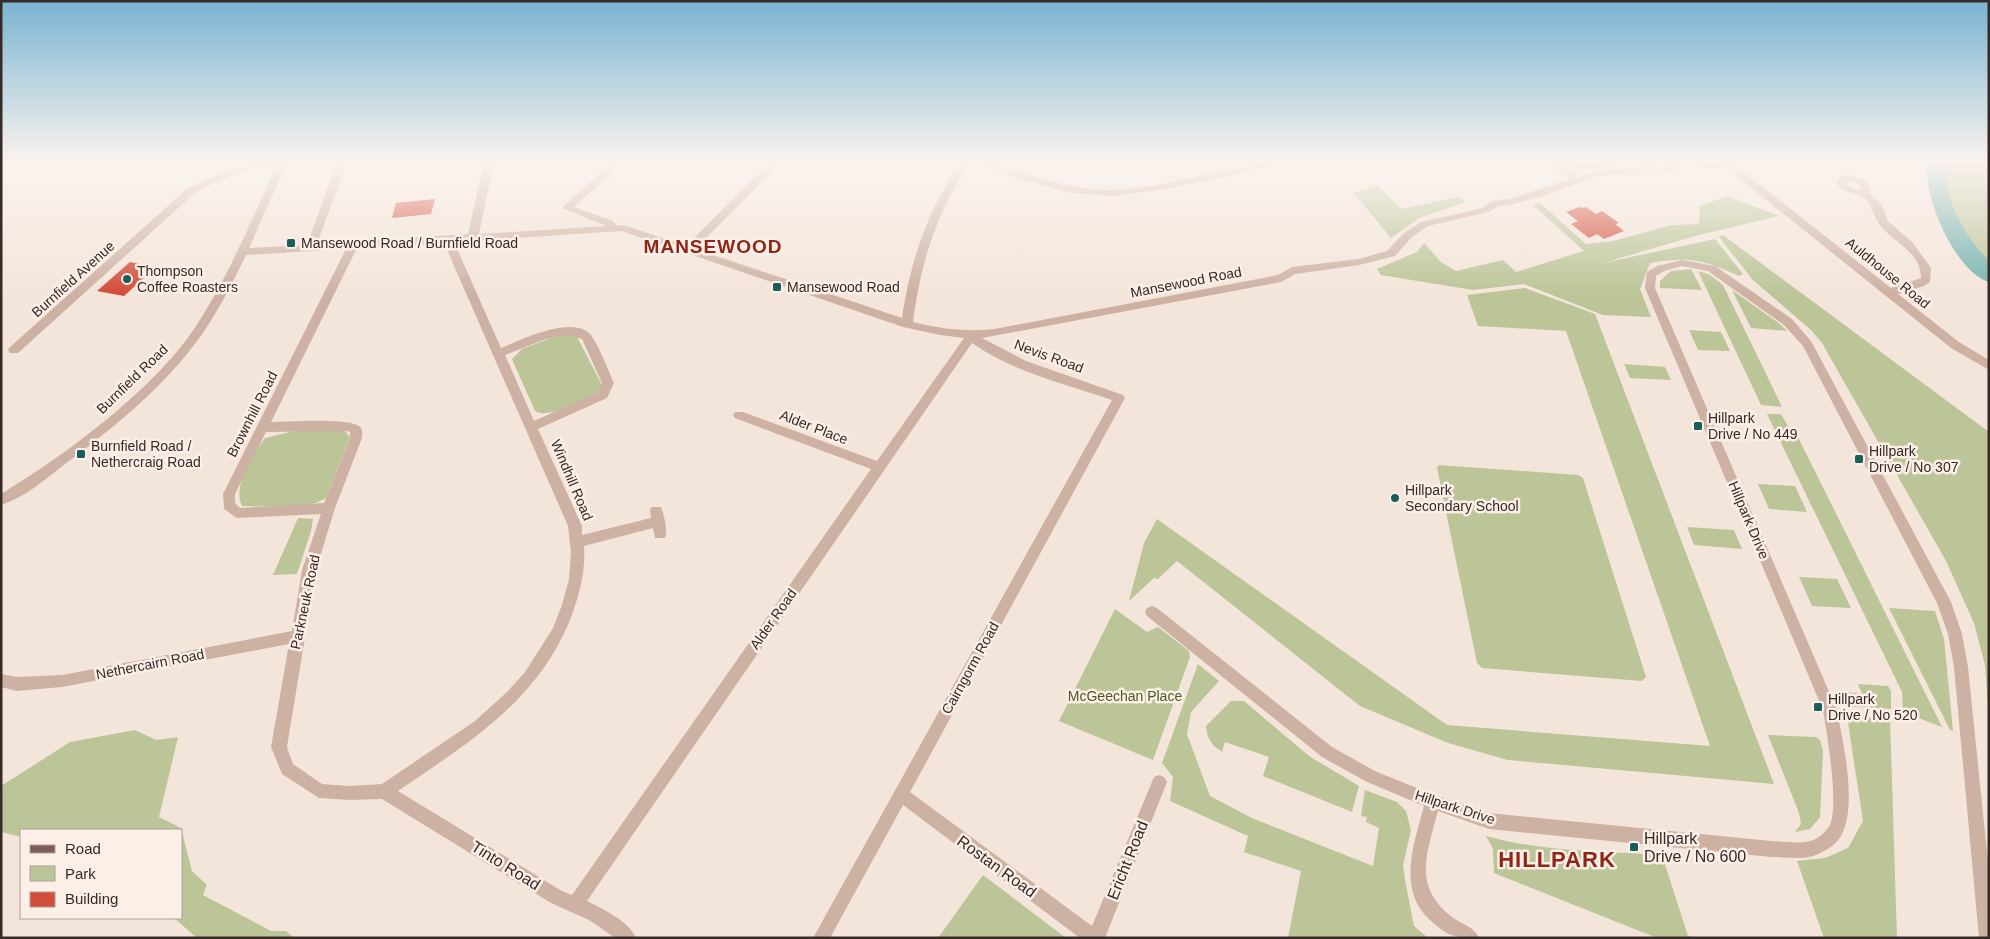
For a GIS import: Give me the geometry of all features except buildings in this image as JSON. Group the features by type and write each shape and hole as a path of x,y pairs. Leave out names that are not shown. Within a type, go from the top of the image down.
{"street":[{"name":"Burnfield Avenue","path":"14,350 174,206"},
{"name":"Burnfield Road","path":"1,500 32,482 79,449 169,368 200,327 243,252 262,206"},
{"path":"311,247 326,206"},
{"path":"473,236 480,206"},
{"path":"569,206 567,208 609,223 613,228"},
{"path":"689,249 732,206"},
{"path":"908,324 915,269 924,238 938,206"},
{"name":"Mansewood Road","path":"243,252 613,228 636,231 908,324 941,332 971,336 1281,278 1292,271 1314,270 1376,258 1391,254 1408,235 1425,224 1485,210 1492,206"},
{"name":"Auldhouse Road","path":"1780,206 1955,345 1989,366"},
{"path":"1877,206 1883,222 1908,244 1926,268 1926,279 1920,284 1888,293"},
{"name":"Windhill Road","path":"384,791 454,745 492,716 537,667 568,610 575,581 578,542 575,526 447,238"},
{"name":"Brownhill Road","path":"329,508 237,513 229,505 228,494 264,427 353,245"},
{"name":"Hillpark Drive","path":"1152,612 1327,752 1366,774 1469,815 1512,824 1795,850 1810,849 1822,844 1838,825 1840,812 1830,710 1650,288 1649,280 1654,270 1677,264 1700,265 1729,279 1798,332 1819,366 1944,602 1959,650 1987,938"},
{"path":"499,353 562,330 580,331 586,336 608,383 603,395 531,427"},
{"name":"Nevis Road","path":"971,336 981,344 1009,358 1119,398"},
{"name":"Alder Road","path":"576,904 971,336"},
{"name":"Cairngorm Road","path":"821,938 1119,398"},
{"name":"Alder Place","path":"739,415 879,467"},
{"name":"Parkneuk Road","path":"264,427 347,426 356,430 356,438 329,508 309,570 279,747 286,769 319,791 350,793 384,791"},
{"path":"578,542 658,522"},
{"name":"Nethercairn Road","path":"1,680 17,684 62,681 297,636"},
{"name":"Ericht Road","path":"1095,938 1159,782"},
{"name":"Tinto Road","path":"384,791 557,897 576,904 628,938"},
{"name":"Rostan Road","path":"900,794 1095,938"},
{"path":"1433,802 1416,868 1417,885 1436,915 1471,938"}],"green space":[{"path":"1365,206 1398,206 1401,209 1416,206 1455,206 1419,218 1391,238"},
{"path":"1534,206 1543,206 1586,244 1613,241 1672,225 1699,224 1700,206 1753,206 1779,216 1695,236 1603,263 1715,239 1743,274 1739,276 1716,266 1696,261 1676,260 1650,263 1640,289 1651,317 1603,315 1524,284 1473,290 1381,275 1377,269 1417,252 1424,243 1441,262 1456,271 1503,260 1516,272 1584,251"},
{"path":"1938,206 1989,206 1989,283 1959,255 1941,221"},
{"path":"1723,235 1989,432 1989,722 1985,665 1974,623 1946,561 1822,343 1812,331 1753,280 1719,237"},
{"path":"1691,269 1702,290 1660,288 1660,281 1671,271"},
{"path":"1698,271 1710,275 1723,285 1782,407 1761,405"},
{"path":"1525,288 1595,314 1774,784 1508,760 1448,743 1360,706 1177,561 1158,579 1154,578 1129,601 1144,543 1157,519 1447,725 1710,746 1566,331 1478,326 1467,295"},
{"path":"1732,290 1780,324 1787,331 1751,328"},
{"path":"1689,330 1721,332 1730,351 1698,350"},
{"path":"561,334 571,334 577,337 601,383 601,388 596,393 565,408 541,413 535,411 512,359 522,349"},
{"path":"1624,364 1665,367 1671,380 1630,378"},
{"path":"1767,414 1781,414 1788,426 1794,429 1942,727 1903,712 1902,692"},
{"path":"299,430 345,431 350,437 326,498 296,507 242,506 240,489 245,471 265,438"},
{"path":"1439,465 1578,475 1583,478 1646,677 1642,681 1482,668 1477,663 1437,468"},
{"path":"1758,484 1795,486 1807,512 1769,509"},
{"path":"298,518 313,519 297,574 273,575"},
{"path":"1687,527 1734,530 1742,549 1694,545"},
{"path":"1799,577 1837,579 1851,608 1812,606"},
{"path":"1889,608 1935,611 1944,639 1953,731 1950,730"},
{"name":"McGeechan Place","path":"1115,609 1147,632 1158,627 1189,651 1190,657 1153,760 1059,721"},
{"path":"1198,664 1219,681 1191,712 1187,734 1210,796 1252,818 1373,866 1379,828 1366,822 1367,817 1361,816 1365,790 1397,802 1406,811 1411,830 1403,865 1414,926 1428,938 1288,938 1301,871 1244,852 1248,836 1170,801 1173,777 1162,763"},
{"path":"1858,684 1888,686 1891,691 1891,709 1845,706 1839,691 1862,694"},
{"path":"1231,701 1244,701 1309,756 1359,786 1352,812 1263,776 1269,757 1225,742 1222,752 1215,747 1207,734 1206,726"},
{"path":"1847,716 1890,719 1897,938 1824,938 1797,861 1825,858 1848,848 1863,821"},
{"path":"135,730 156,740 178,737 159,817 181,829 20,829 20,837 1,832 1,786 70,742"},
{"path":"1768,735 1816,737 1820,740 1823,751 1820,817 1810,829 1795,832 1801,824 1799,813"},
{"path":"182,832 192,871 207,885 203,895 271,931 286,931 294,938 197,938 175,919 182,919"},
{"path":"1486,836 1551,848 1662,855 1688,936 1696,938 1657,938 1494,873 1493,849"},
{"path":"983,875 1066,938 938,938"}],"waterway":[{"path":"1943,206 1962,244 1989,275"}],"place":[{"name":"Mansewood Road / Burnfield Road","path":"291,243"},
{"name":"Thompson Coffee Roasters","path":"127,279"},
{"name":"Mansewood Road","path":"777,287"},
{"name":"Hillpark Drive / No 449","path":"1698,426"},
{"name":"Burnfield Road / Nethercraig Road","path":"81,454"},
{"name":"Hillpark Drive / No 307","path":"1859,459"},
{"name":"Hillpark Secondary School","path":"1395,498"},
{"name":"Hillpark Drive / No 520","path":"1818,707"},
{"name":"Hillpark Drive / No 600","path":"1634,847"}],"district":[{"name":"MANSEWOOD","path":"713,246"},
{"name":"HILLPARK","path":"1557,859"}]}
